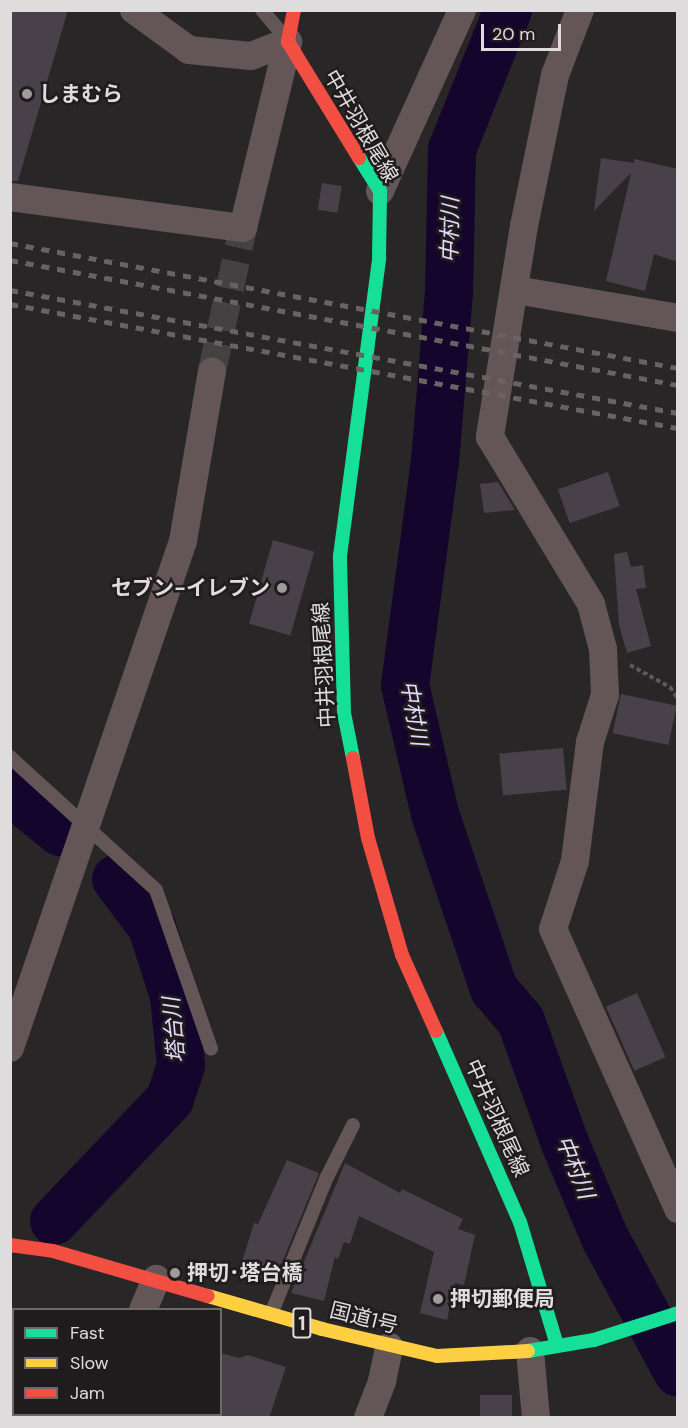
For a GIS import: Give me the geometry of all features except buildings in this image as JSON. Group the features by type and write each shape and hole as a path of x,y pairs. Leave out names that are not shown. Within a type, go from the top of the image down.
{"main road":[{"path":"288,42 294,10"},
{"name":"中井羽根尾線","path":"288,42 380,191 379,258 340,556 344,713 368,838 402,955 520,1222 544,1348"},
{"name":"国道1号","path":"10,1245 53,1251 389,1347 437,1356 544,1348 594,1340 678,1313"}],"street":[{"path":"134,10 189,50 251,56 288,42"},
{"path":"380,191 462,10"},
{"path":"580,10 555,75 524,226 516,290 490,437 591,604 603,649 605,695 590,742 575,861 553,929 678,1209"},
{"path":"10,197 243,228 288,42"},
{"path":"516,290 678,318"},
{"path":"10,1048 71,878 183,541 212,371"},
{"path":"144,1308 156,1279"},
{"path":"368,1418 382,1381 389,1347"},
{"path":"536,1418 544,1348"}],"lane":[{"path":"262,10 288,42"},
{"path":"10,757 47,794 89,825 156,890 211,1050"},
{"path":"272,1314 319,1196 353,1125"}],"path":[{"path":"603,649 670,687 678,699"}],"waterway":[{"name":"中村川","path":"508,10 452,149 449,292 435,461 405,685 435,814 494,989 521,1021 565,1143 605,1238 678,1373"},
{"name":"塔台川","path":"10,791 60,832"},
{"name":"塔台川","path":"54,1221 170,1099 181,1066 174,996 152,927 116,879"}],"tunnel":[{"path":"212,371 243,228"}],"railway":[{"path":"10,243 678,368"},
{"path":"10,260 678,385"},
{"path":"10,290 678,413"},
{"path":"10,304 678,428"}],"traffic: fast":[{"path":"353,758 344,713 340,556 379,258 380,191 359,158"},
{"path":"436,1031 520,1222 557,1345"},
{"path":"528,1351 594,1340 678,1313"}],"traffic: slow":[{"path":"208,1296 322,1329 437,1356 528,1351"}],"traffic: jam":[{"path":"294,10 288,42 359,158"},
{"path":"353,758 368,838 402,955 436,1031"},
{"path":"10,1245 53,1251 208,1296"}],"place":[{"name":"しまむら","path":"27,94"},
{"name":"セブン-イレブン","path":"282,588"},
{"name":"押切･塔台橋","path":"175,1273"},
{"name":"押切郵便局","path":"438,1299"}]}
